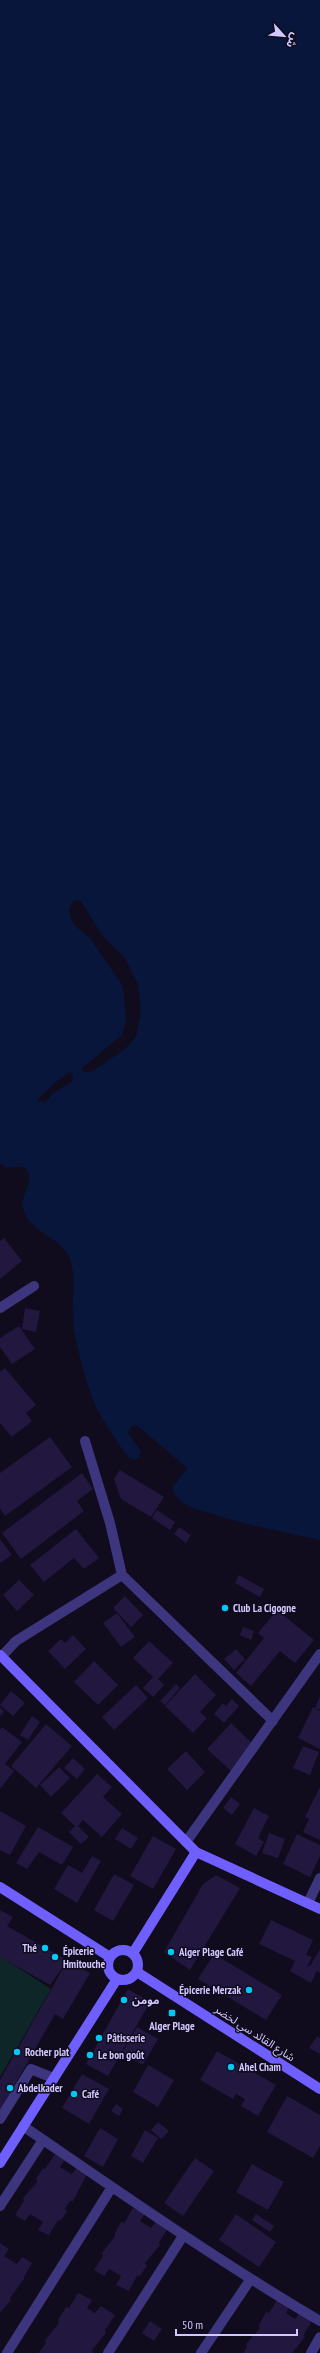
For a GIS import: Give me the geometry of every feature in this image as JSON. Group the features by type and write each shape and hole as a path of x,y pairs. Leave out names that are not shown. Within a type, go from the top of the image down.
{"main road":[{"path":"1,1656 196,1852 320,1909"},
{"path":"133,1953 196,1852"},
{"path":"0,1886 110,1957"},
{"path":"118,1950 133,1953 138,1962 137,1972 128,1980 116,1979 108,1969 110,1957 118,1950"},
{"name":"شارع القائد سي لخضر","path":"137,1972 320,2089"},
{"path":"0,2163 116,1979"}],"street":[{"path":"0,1308 34,1286"},
{"path":"85,1441 110,1523 122,1575 273,1721"},
{"path":"1,1656 16,1641 122,1575"},
{"path":"186,1842 320,1654"},
{"path":"308,1903 320,1878"},
{"path":"0,2119 31,2069 53,2078"},
{"path":"23,2126 183,2236 250,2280 320,2321"},
{"path":"0,2206 43,2140"},
{"path":"7,2353 112,2187"},
{"path":"108,2353 183,2236"},
{"path":"201,2353 250,2280"},
{"path":"311,2353 320,2337"}],"green space":[{"path":"0,1956 51,1989 0,2077"}],"water":[{"path":"0,0 320,0 320,1540 250,1525 195,1509 183,1503 176,1496 172,1488 187,1468 139,1427 134,1425 130,1428 128,1433 141,1451 139,1458 134,1460 128,1457 97,1409 82,1366 73,1322 73,1274 70,1259 66,1251 60,1245 32,1224 23,1209 23,1198 29,1182 28,1172 24,1167 9,1168 0,1164"}],"pier":[{"path":"75,900 81,901 102,935 125,958 138,985 141,1011 136,1037 125,1049 91,1072 84,1072 81,1069 122,1035 126,1022 125,1006 123,986 90,938 74,925 69,911 71,904"},
{"path":"70,1072 73,1075 73,1081 52,1094 45,1103 37,1100 53,1084"}],"building":[{"path":"4,1238 22,1261 0,1279 0,1241"},
{"path":"25,1308 40,1311 36,1332 22,1329"},
{"path":"19,1326 35,1349 12,1364 0,1347 0,1338"},
{"path":"5,1368 36,1405 26,1413 32,1421 12,1437 0,1423 0,1372"},
{"path":"50,1437 72,1467 5,1516 0,1509 0,1473"},
{"path":"120,1470 164,1497 151,1517 121,1499 114,1479"},
{"path":"82,1473 93,1489 77,1501 84,1511 21,1559 2,1533"},
{"path":"157,1510 175,1522 170,1530 152,1518"},
{"path":"179,1527 191,1535 186,1543 174,1534"},
{"path":"76,1529 99,1558 84,1569 74,1558 44,1582 30,1565"},
{"path":"0,1539 12,1555 0,1563"},
{"path":"239,1575 264,1589 260,1597 235,1583"},
{"path":"19,1580 34,1595 17,1611 3,1595"},
{"path":"125,1596 143,1615 131,1627 113,1608"},
{"path":"277,1610 314,1640 295,1663 280,1651 251,1686 236,1673 264,1638 258,1633"},
{"path":"117,1613 135,1637 121,1647 103,1623"},
{"path":"243,1627 254,1631 251,1640 240,1635"},
{"path":"73,1635 86,1649 65,1669 48,1651 61,1639 65,1643"},
{"path":"149,1641 173,1663 158,1679 164,1685 153,1697 143,1688 153,1677 133,1658"},
{"path":"236,1649 245,1659 234,1670 224,1659"},
{"path":"94,1661 118,1685 98,1705 74,1682"},
{"path":"195,1674 216,1695 200,1712 207,1718 193,1733 165,1706"},
{"path":"176,1684 180,1688 165,1705 160,1701"},
{"path":"136,1685 148,1698 114,1730 102,1717"},
{"path":"11,1691 25,1703 13,1716 0,1705"},
{"path":"320,1696 320,1710 315,1708"},
{"path":"232,1699 239,1706 224,1723 214,1714 223,1703 226,1706"},
{"path":"0,1707 4,1712 0,1716"},
{"path":"313,1707 320,1711 320,1749 298,1738"},
{"path":"32,1716 40,1722 28,1740 20,1735"},
{"path":"231,1723 254,1745 231,1771 207,1749"},
{"path":"46,1724 72,1746 36,1788 11,1766"},
{"path":"2,1727 22,1742 5,1764 14,1771 0,1789 0,1730"},
{"path":"303,1746 319,1752 310,1775 293,1768"},
{"path":"186,1751 205,1772 187,1790 167,1769"},
{"path":"73,1758 85,1769 77,1779 64,1768"},
{"path":"59,1767 70,1778 51,1797 40,1785"},
{"path":"97,1774 112,1787 103,1797 122,1814 102,1837 83,1820 78,1826 89,1837 81,1844 69,1832 75,1826 61,1813"},
{"path":"320,1787 320,1840 303,1832 309,1819 305,1817"},
{"path":"231,1797 240,1804 232,1815 223,1808"},
{"path":"254,1808 269,1816 258,1838 264,1842 256,1856 235,1844"},
{"path":"0,1811 26,1826 10,1855 0,1850"},
{"path":"38,1827 73,1847 62,1865 39,1852 27,1869 16,1863"},
{"path":"122,1828 138,1838 131,1849 115,1839"},
{"path":"269,1833 285,1839 278,1858 262,1853"},
{"path":"297,1834 320,1845 320,1856 310,1877 283,1864"},
{"path":"153,1836 176,1849 153,1889 130,1876"},
{"path":"92,1856 101,1861 77,1903 54,1889 68,1865 82,1873"},
{"path":"114,1874 134,1885 113,1921 94,1910"},
{"path":"216,1875 240,1888 190,1970 164,1952 203,1884"},
{"path":"0,1910 13,1917 7,1926 90,1973 63,2019 55,2014 0,2111 0,2080 66,1963 50,1985 0,1957"},
{"path":"271,1920 313,1940 306,1955 312,1957 306,1969 309,1965 310,1966 320,1949 320,1973 317,1971 311,1983 290,1971 295,1961 259,1944"},
{"path":"214,1954 282,1995 266,2020 198,1979"},
{"path":"128,1989 150,2002 108,2076 86,2064"},
{"path":"137,2027 158,2039 143,2065 122,2053"},
{"path":"317,2036 320,2038 320,2054 309,2048"},
{"path":"217,2051 276,2085 258,2116 241,2106 245,2099 236,2094 233,2099 200,2080"},
{"path":"148,2065 174,2080 158,2107 133,2092"},
{"path":"82,2074 109,2089 89,2124 62,2108"},
{"path":"287,2096 320,2115 320,2146 313,2158 267,2132"},
{"path":"116,2104 123,2109 119,2116 111,2111"},
{"path":"158,2122 169,2131 161,2139 151,2130"},
{"path":"100,2128 118,2139 103,2167 84,2156"},
{"path":"145,2130 158,2138 143,2163 131,2156"},
{"path":"55,2154 65,2160 60,2167 72,2174 77,2167 87,2174 73,2201 70,2201 65,2209 67,2212 60,2221 58,2220 49,2235 38,2230 43,2222 30,2214 25,2221 15,2215 24,2201 23,2198 37,2182 36,2179 43,2168 45,2169"},
{"path":"195,2158 214,2171 183,2216 164,2203"},
{"path":"252,2164 284,2182 268,2210 236,2192"},
{"path":"133,2208 145,2214 140,2221 151,2228 156,2221 168,2228 159,2243 160,2245 145,2263 147,2266 140,2276 137,2276 129,2291 116,2285 121,2276 109,2269 104,2276 94,2270 103,2256 102,2253 115,2236 121,2222 124,2223"},
{"path":"236,2214 276,2242 259,2267 219,2240"},
{"path":"256,2214 274,2226 270,2232 252,2220"},
{"path":"0,2243 9,2249 4,2256 17,2264 22,2257 32,2263 24,2279 10,2298 11,2300 0,2313"},
{"path":"78,2293 92,2300 87,2308 95,2313 101,2306 115,2315 105,2330 106,2333 92,2350 93,2353 39,2353 46,2343 45,2340 59,2323 58,2320 66,2307 69,2308"},
{"path":"278,2298 290,2305 286,2313 295,2319 301,2311 313,2320 304,2334 305,2337 292,2353 243,2353 247,2347 246,2344 260,2328 259,2325 266,2312 269,2313"},
{"path":"150,2321 162,2329 154,2341 142,2333"}],"place":[{"name":"Club La Cigogne","path":"225,1608"},
{"name":"Thé","path":"45,1948"},
{"name":"Alger Plage Café","path":"171,1952"},
{"name":"Épicerie Hmitouche","path":"55,1957"},
{"name":"Épicerie Merzak","path":"249,1990"},
{"name":"مومن","path":"124,2000"},
{"name":"Alger Plage","path":"172,2013"},
{"name":"Pâtisserie","path":"99,2038"},
{"name":"Rocher plat","path":"17,2052"},
{"name":"Le bon goût","path":"90,2055"},
{"name":"Ahel Cham","path":"231,2067"},
{"name":"Abdelkader","path":"10,2088"},
{"name":"Café","path":"74,2094"}]}
